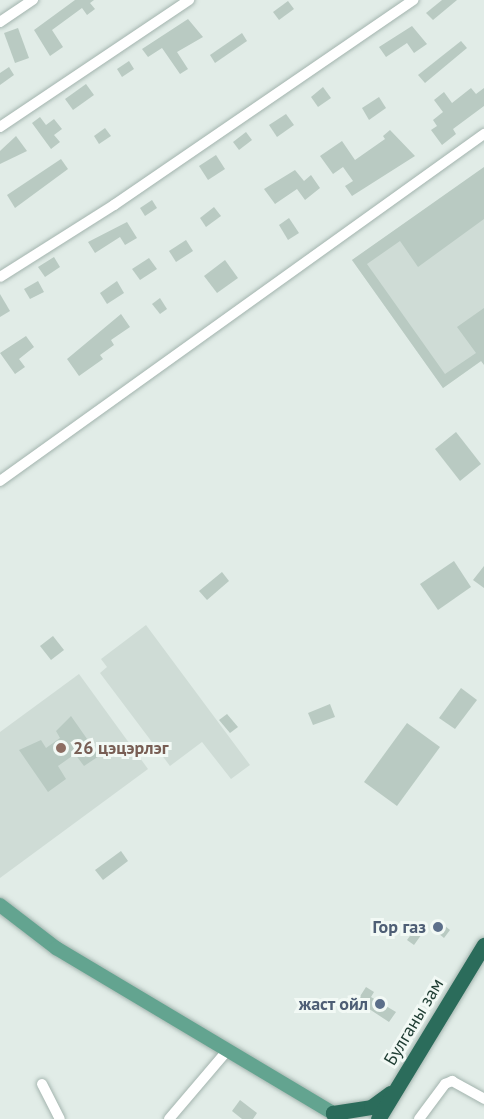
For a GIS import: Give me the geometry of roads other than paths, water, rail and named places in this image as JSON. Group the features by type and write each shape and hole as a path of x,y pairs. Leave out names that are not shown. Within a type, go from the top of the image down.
{"highway":[{"name":"Булганы зам","path":"378,1119 484,945"},
{"path":"337,1117 379,1103 410,1067"}],"main road":[{"path":"0,905 56,948 337,1117"}],"street":[{"path":"0,22 33,0"},
{"path":"0,128 189,0"},
{"path":"0,277 114,205 412,0"},
{"path":"0,481 484,134"},
{"path":"169,1119 226,1052"},
{"path":"419,1119 445,1084 452,1081 484,1099"},
{"path":"42,1084 60,1119"}],"place":[{"name":"26 цэцэрлэг","path":"61,748"},
{"name":"Гор газ","path":"438,927"},
{"name":"жаст ойл","path":"380,1004"}]}
